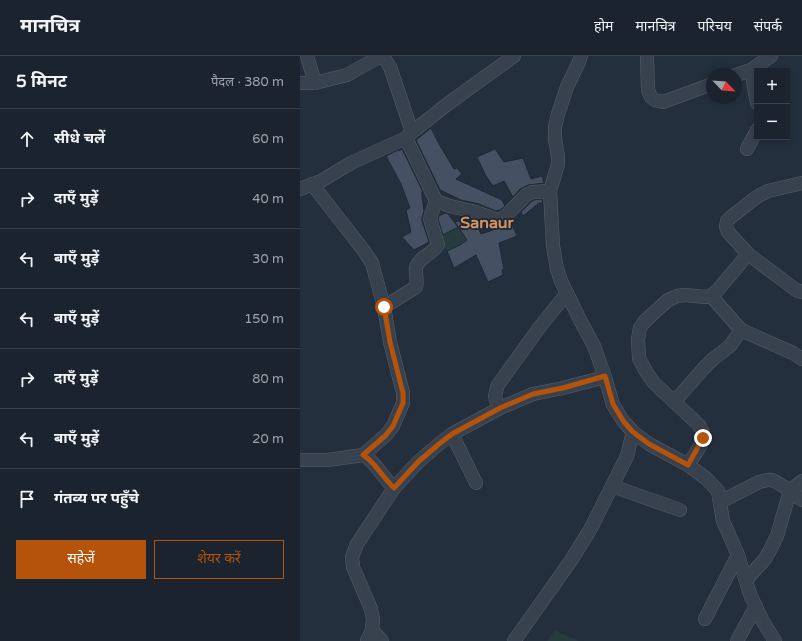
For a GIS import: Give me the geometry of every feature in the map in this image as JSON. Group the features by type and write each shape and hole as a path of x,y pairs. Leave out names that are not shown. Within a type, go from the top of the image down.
{"street":[{"path":"307,56 315,83"},
{"path":"300,82 315,83 347,75 382,56 390,67 409,135 436,200 430,219 438,245 416,265 416,287 384,307"},
{"path":"300,460 328,460 363,455 386,435 393,426 403,403 403,393 390,342 384,307 372,263 364,251 306,187 321,181 352,163 409,135 449,103 514,56"},
{"path":"581,56 567,87 555,127 558,164 550,190 553,246 557,269 561,281 594,346 613,404 624,422 633,432 649,444 688,465 708,479 718,491 723,521 738,555 750,594 762,620 776,641"},
{"path":"647,56 648,90 651,97 655,100 663,102 706,86"},
{"path":"742,73 751,70 771,56"},
{"path":"751,70 754,86"},
{"path":"747,150 754,136"},
{"path":"802,184 768,191 754,199 731,217 727,221 726,226 728,232 748,254 796,290 802,292"},
{"path":"436,200 450,206 476,212 500,220 505,217 526,195 532,192 550,190"},
{"path":"688,465 700,445 704,433 699,425 654,382 645,370 639,358 638,339 640,328 645,321 668,300 677,296 685,295 705,298 711,296 748,254"},
{"path":"500,408 495,399 495,392 498,385 567,293"},
{"path":"711,296 741,330 793,353 802,359"},
{"path":"674,402 708,364 730,346 741,330"},
{"path":"382,641 370,636 373,619 371,609 353,567 352,557 357,544 394,488 418,462 452,434 500,408 533,394 563,388 605,376"},
{"path":"514,641 576,553 591,528 627,456 633,432"},
{"path":"452,434 476,483"},
{"path":"363,455 373,463 394,488"},
{"path":"720,502 766,480 772,480 802,500"},
{"path":"746,580 765,559 777,536 790,491 802,481"},
{"path":"612,486 680,510"},
{"path":"705,619 738,555"},
{"path":"737,641 756,606"}],"green space":[{"path":"460,227 467,240 447,251 439,237"},
{"path":"555,630 578,641 547,641"}],"building":[{"path":"431,128 454,169 457,168 462,174 456,179 502,200 505,206 496,211 479,204 461,200 440,190 416,140"},
{"path":"402,149 422,190 424,211 422,221 429,242 414,250 402,237 411,232 406,210 410,208 401,184 386,156"},
{"path":"495,149 504,162 523,158 531,179 542,176 544,183 528,185 520,189 513,197 504,181 493,186 486,176 477,157"},
{"path":"542,199 543,203 539,203 523,216 521,212 531,202"},
{"path":"445,213 448,214 458,227 443,235 438,219 439,216"},
{"path":"468,218 475,220 481,234 508,225 511,222 517,236 499,243 504,269 502,270 503,275 488,282 476,255 454,268 447,251 467,240 455,222"}],"district":[{"name":"Sanaur","path":"487,222"}],"route":[{"path":"384,307 390,342 403,393 403,403 393,426 386,435 363,455 373,463 394,488 418,462 452,434 500,408 533,394 563,388 605,376 613,404 624,422 633,432 649,444 688,465 703,438"}]}
